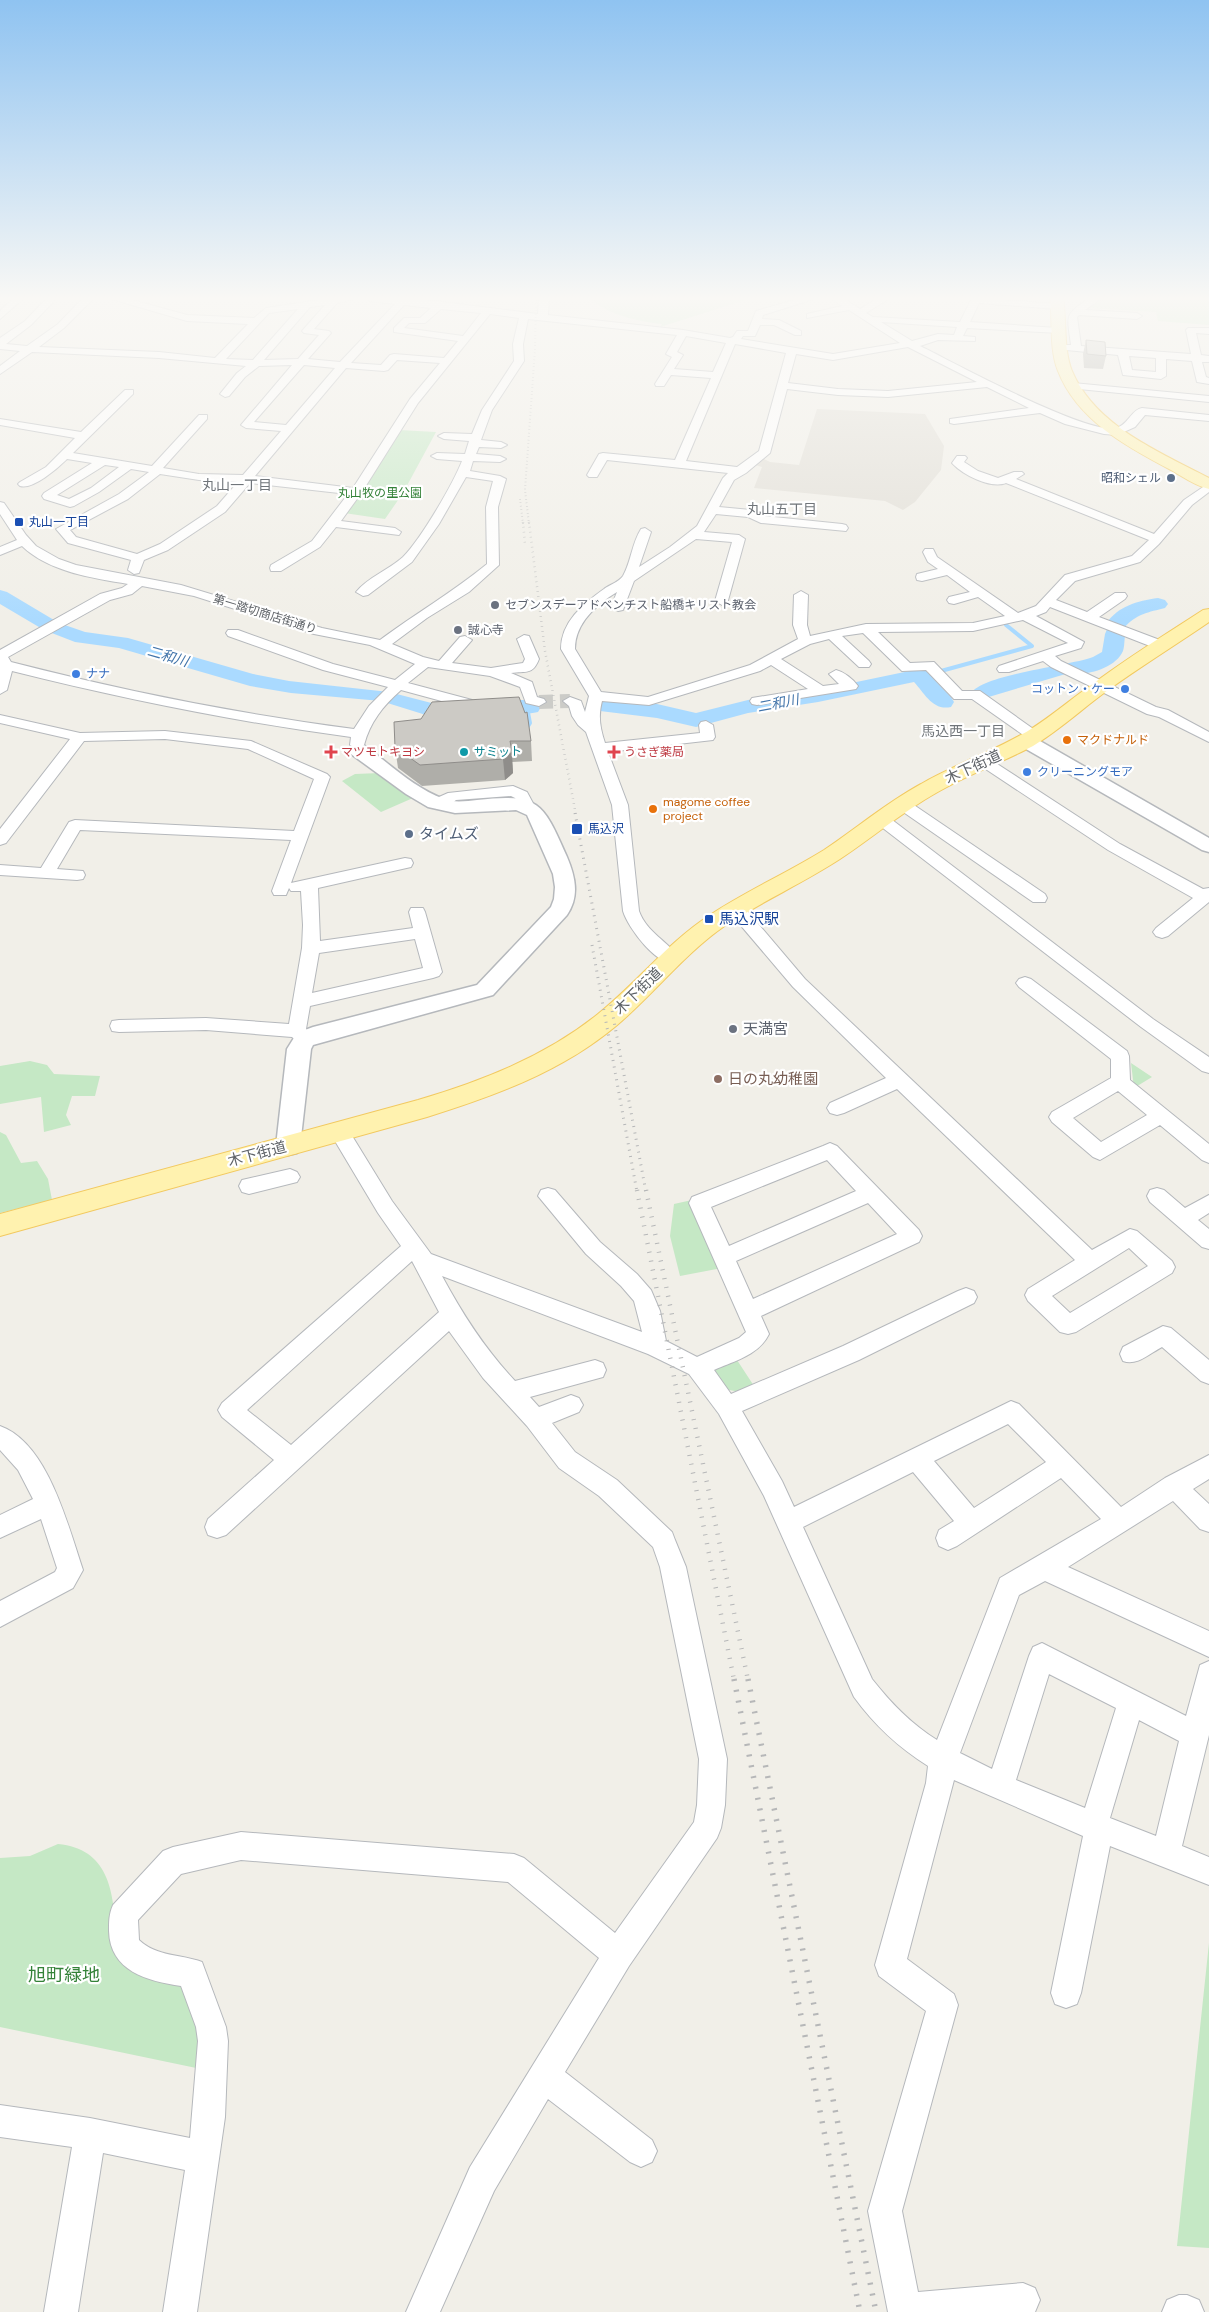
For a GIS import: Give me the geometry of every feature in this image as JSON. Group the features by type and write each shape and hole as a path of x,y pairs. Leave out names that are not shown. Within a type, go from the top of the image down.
{"main road":[{"path":"1088,406 1117,432 1209,485"},
{"name":"木下街道","path":"0,1225 418,1110 470,1094 541,1063 606,1021 695,936 831,855 902,804 948,778 1030,739 1101,686 1209,614"}],"street":[{"path":"24,484 46,472 114,406"},
{"path":"263,406 246,425 290,429"},
{"path":"203,417 140,486 111,505 62,529 72,540 138,558 164,548 215,513 246,481 309,406"},
{"path":"276,568 316,544 356,492 411,406"},
{"path":"363,592 408,559 462,474 473,443 491,406"},
{"path":"680,464 705,406"},
{"path":"671,959 643,933 634,920 631,911 620,805 593,730 592,712 596,696 568,650 568,642 580,615 628,578 702,528 729,478 742,471 764,453 776,406"},
{"path":"1032,406 1083,426 1117,432 1131,425 1142,411 1209,418"},
{"path":"964,431 954,421 1041,410"},
{"path":"0,422 83,436"},
{"path":"500,459 473,443 443,441 473,443 501,445"},
{"path":"64,455 155,471 246,481 270,480 356,492"},
{"path":"593,475 603,456 742,471"},
{"path":"960,458 958,463 974,473 998,482 1022,472"},
{"path":"102,462 48,496 70,504 95,490 128,466"},
{"path":"382,645 422,615 464,589 493,565 492,507 500,479 462,474"},
{"path":"1006,479 1156,539"},
{"path":"596,696 649,701 755,668 805,641 832,634 866,628 973,627 1021,617 1041,609 1070,578 1136,559 1145,552 1179,510 1194,495 1209,485"},
{"name":"第一踏切商店街通り","path":"0,506 6,523 37,553 47,557 96,574 179,589 326,633 382,645 425,662 488,672 527,685 531,700 539,702"},
{"path":"712,510 751,514 761,519 842,528"},
{"path":"333,523 395,532"},
{"path":"618,607 645,532"},
{"path":"694,535 739,539 722,601"},
{"path":"0,551 24,541"},
{"path":"929,552 932,559 979,593 1021,617 1077,642 1076,645 1004,669"},
{"path":"2,659 52,627 105,597 127,591 133,581 138,558"},
{"path":"922,577 948,571"},
{"path":"954,600 979,593"},
{"path":"801,595 800,625 805,641"},
{"path":"1089,617 1120,596"},
{"path":"1049,602 1160,645"},
{"path":"866,628 907,668 929,665 959,696 975,694 1030,739 1132,803 1209,846"},
{"path":"233,634 315,663 387,694 467,703 468,711"},
{"path":"832,634 864,664"},
{"path":"488,672 529,667 532,659 524,639"},
{"path":"442,666 465,640"},
{"path":"1046,656 1056,664 1152,711 1163,713 1209,738"},
{"path":"0,690 2,659"},
{"path":"2,659 92,687 298,726 358,742 420,794 442,806 462,807 513,804 526,806 534,812 561,869 566,895 560,910 490,985 479,993 313,1035 206,1024 119,1026"},
{"path":"771,659 820,691"},
{"path":"358,742 387,694 425,662"},
{"path":"757,701 851,686 836,674"},
{"path":"570,701 576,704 578,716 583,724 593,730"},
{"path":"0,719 80,736 165,735 241,743 260,749 322,777 280,891 405,863"},
{"path":"600,748 708,737 706,725"},
{"path":"0,840 80,736"},
{"path":"983,761 1114,847 1206,895 1162,932"},
{"path":"902,804 1039,898"},
{"path":"881,819 1147,1023 1209,1066"},
{"path":"46,873 75,825 301,836"},
{"path":"0,870 77,875"},
{"path":"288,1146 301,1035 302,1002 311,948 312,924 309,885"},
{"path":"737,910 799,982 898,1080 1090,1261"},
{"path":"302,1002 433,972 417,912"},
{"path":"311,948 422,932"},
{"path":"1026,982 1120,1056 1121,1082 1209,1155"},
{"path":"837,1108 898,1080"},
{"path":"1121,1082 1059,1117 1100,1152 1160,1116"},
{"path":"339,1131 385,1207 418,1253 451,1315 491,1371 512,1392 567,1460 608,1488 663,1540 673,1566 713,1759 711,1806 707,1828 618,1955 482,2179 423,2312"},
{"path":"697,1368 746,1345 758,1334 699,1203 830,1151 912,1236 749,1311"},
{"path":"248,1186 290,1176"},
{"path":"724,1257 871,1193"},
{"path":"548,1196 593,1248 629,1280 643,1296 649,1311 656,1347"},
{"path":"1157,1196 1209,1241"},
{"path":"1183,1219 1209,1203"},
{"path":"1130,1237 1164,1267 1068,1325 1036,1294 1090,1261 1130,1237"},
{"path":"418,1253 656,1347 697,1368 706,1377 727,1407 773,1489 787,1523 807,1560 863,1688 871,1701 893,1724 943,1761 1096,1828 1209,1871"},
{"path":"291,1460 230,1410 418,1253"},
{"path":"727,1407 851,1353 966,1297"},
{"path":"217,1527 451,1315"},
{"path":"1131,1354 1163,1335 1209,1374"},
{"path":"512,1392 595,1370"},
{"path":"535,1419 571,1405"},
{"path":"787,1523 1011,1411 1119,1521"},
{"path":"0,1615 64,1580 70,1570 46,1505 28,1464 5,1447"},
{"path":"917,1458 971,1523"},
{"path":"948,1538 1063,1464"},
{"path":"1023,2300 905,2311 885,2211 943,2005 890,1965 940,1783 943,1761 1009,1587 1044,1568 1209,1466"},
{"path":"1174,1486 1209,1521"},
{"path":"0,1527 46,1505"},
{"path":"1044,1568 1208,1642"},
{"path":"1000,1786 1042,1656 1195,1735"},
{"path":"1166,1854 1209,1674"},
{"path":"1066,1993 1096,1828 1130,1702"},
{"path":"180,2312 209,2118 211,2027 191,1973 154,1967 135,1956 125,1944 123,1915 174,1861 241,1846 514,1868 618,1955"},
{"path":"544,2076 640,2151"},
{"path":"0,2121 90,2134 202,2157"},
{"path":"61,2312 90,2134"},
{"path":"1179,2312 1187,2312"}],"shaded area":[{"path":"817,409 925,414 944,446 941,470 915,502 903,510 885,501 754,488 762,467 755,465 764,459 770,462 799,465"}],"green space":[{"name":"丸山牧の里公園","path":"399,430 436,432 403,493 385,519 344,513"},
{"path":"380,773 413,798 381,812 342,781 355,774"},
{"path":"30,1061 47,1065 54,1074 100,1076 95,1096 72,1096 66,1115 71,1125 44,1132 41,1097 0,1104 0,1066"},
{"path":"1131,1063 1152,1077 1134,1088"},
{"path":"0,1132 6,1135 21,1163 37,1161 48,1179 52,1200 0,1213"},
{"path":"692,1200 722,1268 680,1276 670,1236 674,1204"},
{"path":"737,1360 754,1386 740,1392 724,1389 710,1371"},
{"name":"旭町緑地","path":"58,1844 75,1847 88,1854 98,1863 110,1886 116,1931 180,1978 203,2028 201,2069 0,2027 0,1858 30,1856"},
{"path":"1209,1943 1209,2248 1177,2246"}],"building":[{"path":"519,697 525,713 527,712 531,741 510,741 512,752 503,759 420,765 395,747 394,722 421,719 432,702"}],"waterway":[{"name":"二和川","path":"0,596 51,626"},
{"name":"二和川","path":"1116,624 1125,615 1135,610 1158,604"},
{"path":"941,671 1032,646 1006,625"},
{"name":"二和川","path":"56,628 82,638 121,642 250,680 281,685"},
{"name":"二和川","path":"1074,668 1101,662 1109,656 1112,652 1116,631"},
{"name":"二和川","path":"982,693 1006,684 1061,670"},
{"name":"二和川","path":"600,705 657,711 696,720 748,707 818,696 919,675 943,702"},
{"name":"二和川","path":"291,687 376,696"},
{"name":"二和川","path":"389,698 442,713 463,712"},
{"path":"525,731 530,723 527,707"},
{"name":"二和川","path":"483,710 530,707"}],"tunnel":[{"path":"539,702 570,701"}],"railway":[{"path":"529,524 525,490 531,406"},
{"path":"520,499 523,524"},
{"path":"523,522 525,544"},
{"path":"529,522 545,651 576,815"},
{"path":"575,813 646,1192"},
{"path":"592,945 637,1192"},
{"path":"637,1190 734,1680"},
{"path":"646,1190 748,1680"},
{"path":"734,1679 860,2312"},
{"path":"748,1679 876,2312"}],"place":[{"name":"昭和シェル","path":"1171,478"},
{"name":"丸山一丁目","path":"19,522"},
{"name":"セブンスデーアドベンチスト船橋キリスト教会","path":"495,605"},
{"name":"誠心寺","path":"458,630"},
{"name":"ナナ","path":"76,674"},
{"name":"コットン・ケー","path":"1125,689"},
{"name":"マクドナルド","path":"1067,740"},
{"name":"マツモトキヨシ","path":"331,752"},
{"name":"サミット","path":"464,752"},
{"name":"うさぎ薬局","path":"614,752"},
{"name":"クリーニングモア","path":"1027,772"},
{"name":"magome coffee project","path":"653,809"},
{"name":"馬込沢","path":"577,829"},
{"name":"タイムズ","path":"409,834"},
{"name":"馬込沢駅","path":"709,919"},
{"name":"天満宮","path":"733,1029"},
{"name":"日の丸幼稚園","path":"718,1079"}],"district":[{"name":"丸山一丁目","path":"237,485"},
{"name":"丸山五丁目","path":"782,509"},
{"name":"馬込西一丁目","path":"963,731"}]}
